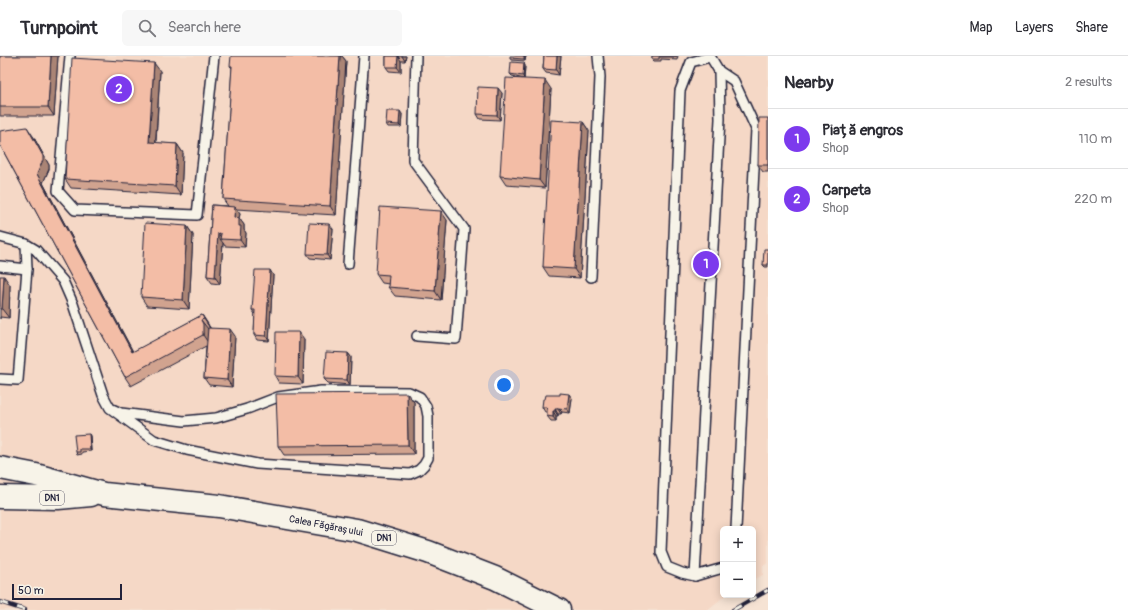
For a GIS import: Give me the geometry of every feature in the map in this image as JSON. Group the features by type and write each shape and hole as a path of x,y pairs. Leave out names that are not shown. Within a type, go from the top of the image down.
{"main road":[{"name":"Calea Făgărașului","path":"0,468 36,475 104,494 219,506 357,530 428,552 495,578 549,605"},
{"name":"Calea Făgărașului","path":"0,497 58,498 104,494"}],"lane":[{"path":"70,56 58,191 75,210 197,215 214,56"},
{"path":"348,264 364,56"},
{"path":"416,56 413,160 464,229 456,339 417,336"},
{"path":"591,277 600,77 598,56"},
{"path":"720,569 695,576 682,573 667,566 661,552 680,91 691,62 710,57 719,71 734,81 756,129 736,526"},
{"path":"695,576 720,119 719,71"},
{"path":"0,237 26,244 36,250 63,281 73,304 103,395 110,408 154,440 187,450 257,464 410,474 418,470 428,458 428,416 426,406 420,397 409,392 314,392 278,397 247,409 216,418 184,421 122,413 110,408"},
{"path":"0,379 18,380 27,268 26,244"},
{"path":"0,266 27,268"}],"shaded area":[{"path":"0,56 768,56 768,563 763,566 763,575 756,578 756,526 720,526 720,598 722,598 707,610 0,610"}],"building":[{"path":"0,56 51,56 48,107 0,107"},
{"path":"231,56 340,56 330,206 223,199 232,66 230,66"},
{"path":"386,56 398,56 397,67 386,67"},
{"path":"510,56 524,56 524,59 510,58"},
{"path":"544,56 557,56 556,70 543,69"},
{"path":"652,56 676,57 659,57 659,59 652,59"},
{"path":"72,58 154,63 149,142 177,144 175,186 65,179"},
{"path":"511,62 524,63 523,76 510,74"},
{"path":"506,78 545,80 539,180 500,176"},
{"path":"478,87 498,88 497,115 477,114"},
{"path":"387,111 400,111 399,125 386,124"},
{"path":"759,118 768,118 768,165 758,165"},
{"path":"551,120 583,122 574,269 543,267"},
{"path":"27,127 43,156 43,160 37,174 132,352 202,315 204,319 201,320 203,324 203,335 125,377 0,145 0,131"},
{"path":"212,205 235,207 234,217 239,218 239,226 241,226 240,240 220,239 221,234 218,233 215,277 207,276"},
{"path":"380,207 441,211 435,291 388,287 389,275 376,274"},
{"path":"145,223 187,226 183,300 141,297"},
{"path":"309,223 329,224 327,255 307,254"},
{"path":"764,249 768,249 768,265 763,265"},
{"path":"255,270 270,270 266,336 254,335 255,310 252,310"},
{"path":"0,276 4,276 2,309 0,309"},
{"path":"208,328 230,329 227,380 204,378"},
{"path":"276,332 299,332 298,377 275,376"},
{"path":"326,352 348,353 347,380 324,379"},
{"path":"407,393 408,445 278,446 276,394"},
{"path":"560,393 569,394 567,409 555,409 555,411 553,411 553,417 547,416 546,407 542,407 543,399 545,399 546,395 560,395"},
{"path":"89,434 90,449 80,449 80,452 76,452 74,435"}],"railway":[{"path":"733,610 768,590"},
{"path":"0,602 25,610"}],"place":[{"name":"Carpeta","path":"119,89"},
{"name":"Piață engros","path":"706,264"}]}
